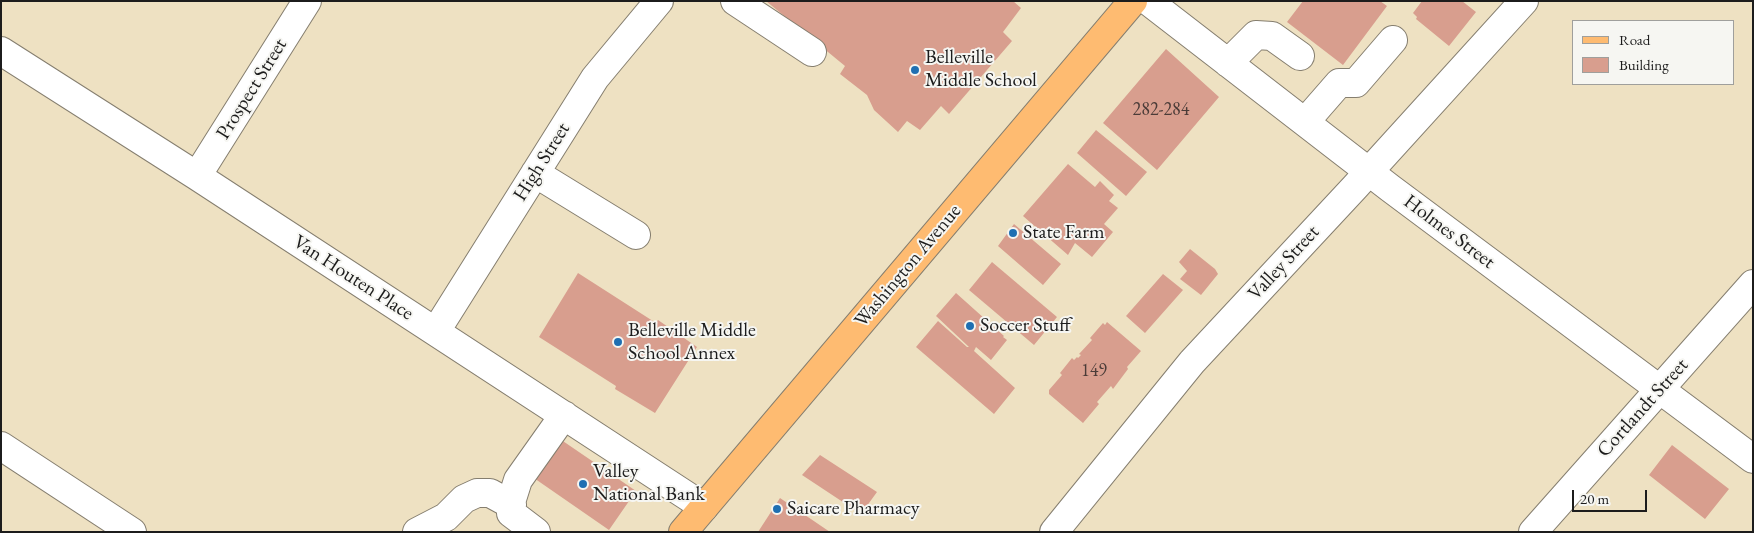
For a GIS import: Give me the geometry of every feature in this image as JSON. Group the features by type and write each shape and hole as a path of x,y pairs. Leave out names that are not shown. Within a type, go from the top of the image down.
{"main road":[{"name":"Washington Avenue","path":"683,532 1133,1"}],"street":[{"name":"Prospect Street","path":"197,176 307,1"},
{"name":"High Street","path":"436,331 595,78 660,1"},
{"path":"735,1 812,52"},
{"name":"Holmes Street","path":"1148,1 1369,172 1753,459"},
{"name":"Valley Street","path":"1054,532 1192,362 1369,172 1524,1"},
{"path":"1228,63 1256,35 1272,36 1300,56"},
{"path":"1305,122 1339,83 1356,82 1393,40"},
{"name":"Van Houten Place","path":"1,51 436,331 704,507"},
{"path":"535,173 636,234"},
{"name":"Cortlandt Street","path":"1533,532 1753,284"},
{"path":"536,532 511,513 512,498 518,480 564,415"},
{"path":"1,446 115,527"},
{"path":"429,529 476,492 490,493 512,505"}],"building":[{"name":"Belleville Middle School","path":"766,1 1013,1 1021,8 1003,32 1012,41 949,114 941,106 920,130 907,121 898,132 874,110 867,95 840,74 845,66"},
{"path":"1303,1 1380,1 1387,6 1343,65 1287,22"},
{"path":"1422,1 1462,1 1476,12 1449,46 1416,19 1417,17 1413,13"},
{"path":"1166,49 1219,97 1157,170 1103,123"},
{"path":"1096,130 1147,172 1126,196 1077,153"},
{"path":"1068,164 1095,187 1100,181 1114,195 1109,201 1118,208 1104,224 1113,232 1092,257 1075,243 1068,255 1023,216"},
{"path":"1014,224 1061,264 1043,285 998,246"},
{"path":"1190,249 1215,269 1218,274 1201,295 1180,279 1187,271 1179,262"},
{"path":"992,262 1057,317 1034,345 969,290"},
{"name":"Belleville Middle School Annex","path":"578,273 656,323 658,320 697,347 655,413 615,389 616,386 539,337"},
{"path":"1163,274 1183,290 1145,333 1126,316"},
{"path":"956,293 1007,340 991,360 976,347 974,351 1015,388 994,414 916,347 938,321 969,347 936,316"},
{"path":"1107,322 1141,351 1127,367 1128,369 1113,389 1111,386 1097,402 1099,404 1083,423 1049,394 1049,390 1062,375 1060,373 1072,358 1074,360 1081,355 1079,354 1092,340 1090,338 1103,323 1105,325"},
{"name":"Valley National Bank","path":"557,437 636,491 609,530 531,476"},
{"path":"1672,445 1729,489 1705,519 1649,475"},
{"path":"820,455 877,492 861,514 802,475"},
{"path":"780,498 830,532 758,532"}],"place":[{"name":"Belleville Middle School","path":"915,70"},
{"name":"State Farm","path":"1013,233"},
{"name":"Soccer Stuff","path":"970,326"},
{"name":"Belleville Middle School Annex","path":"618,342"},
{"name":"Valley National Bank","path":"583,484"},
{"name":"Saicare Pharmacy","path":"777,509"}]}
